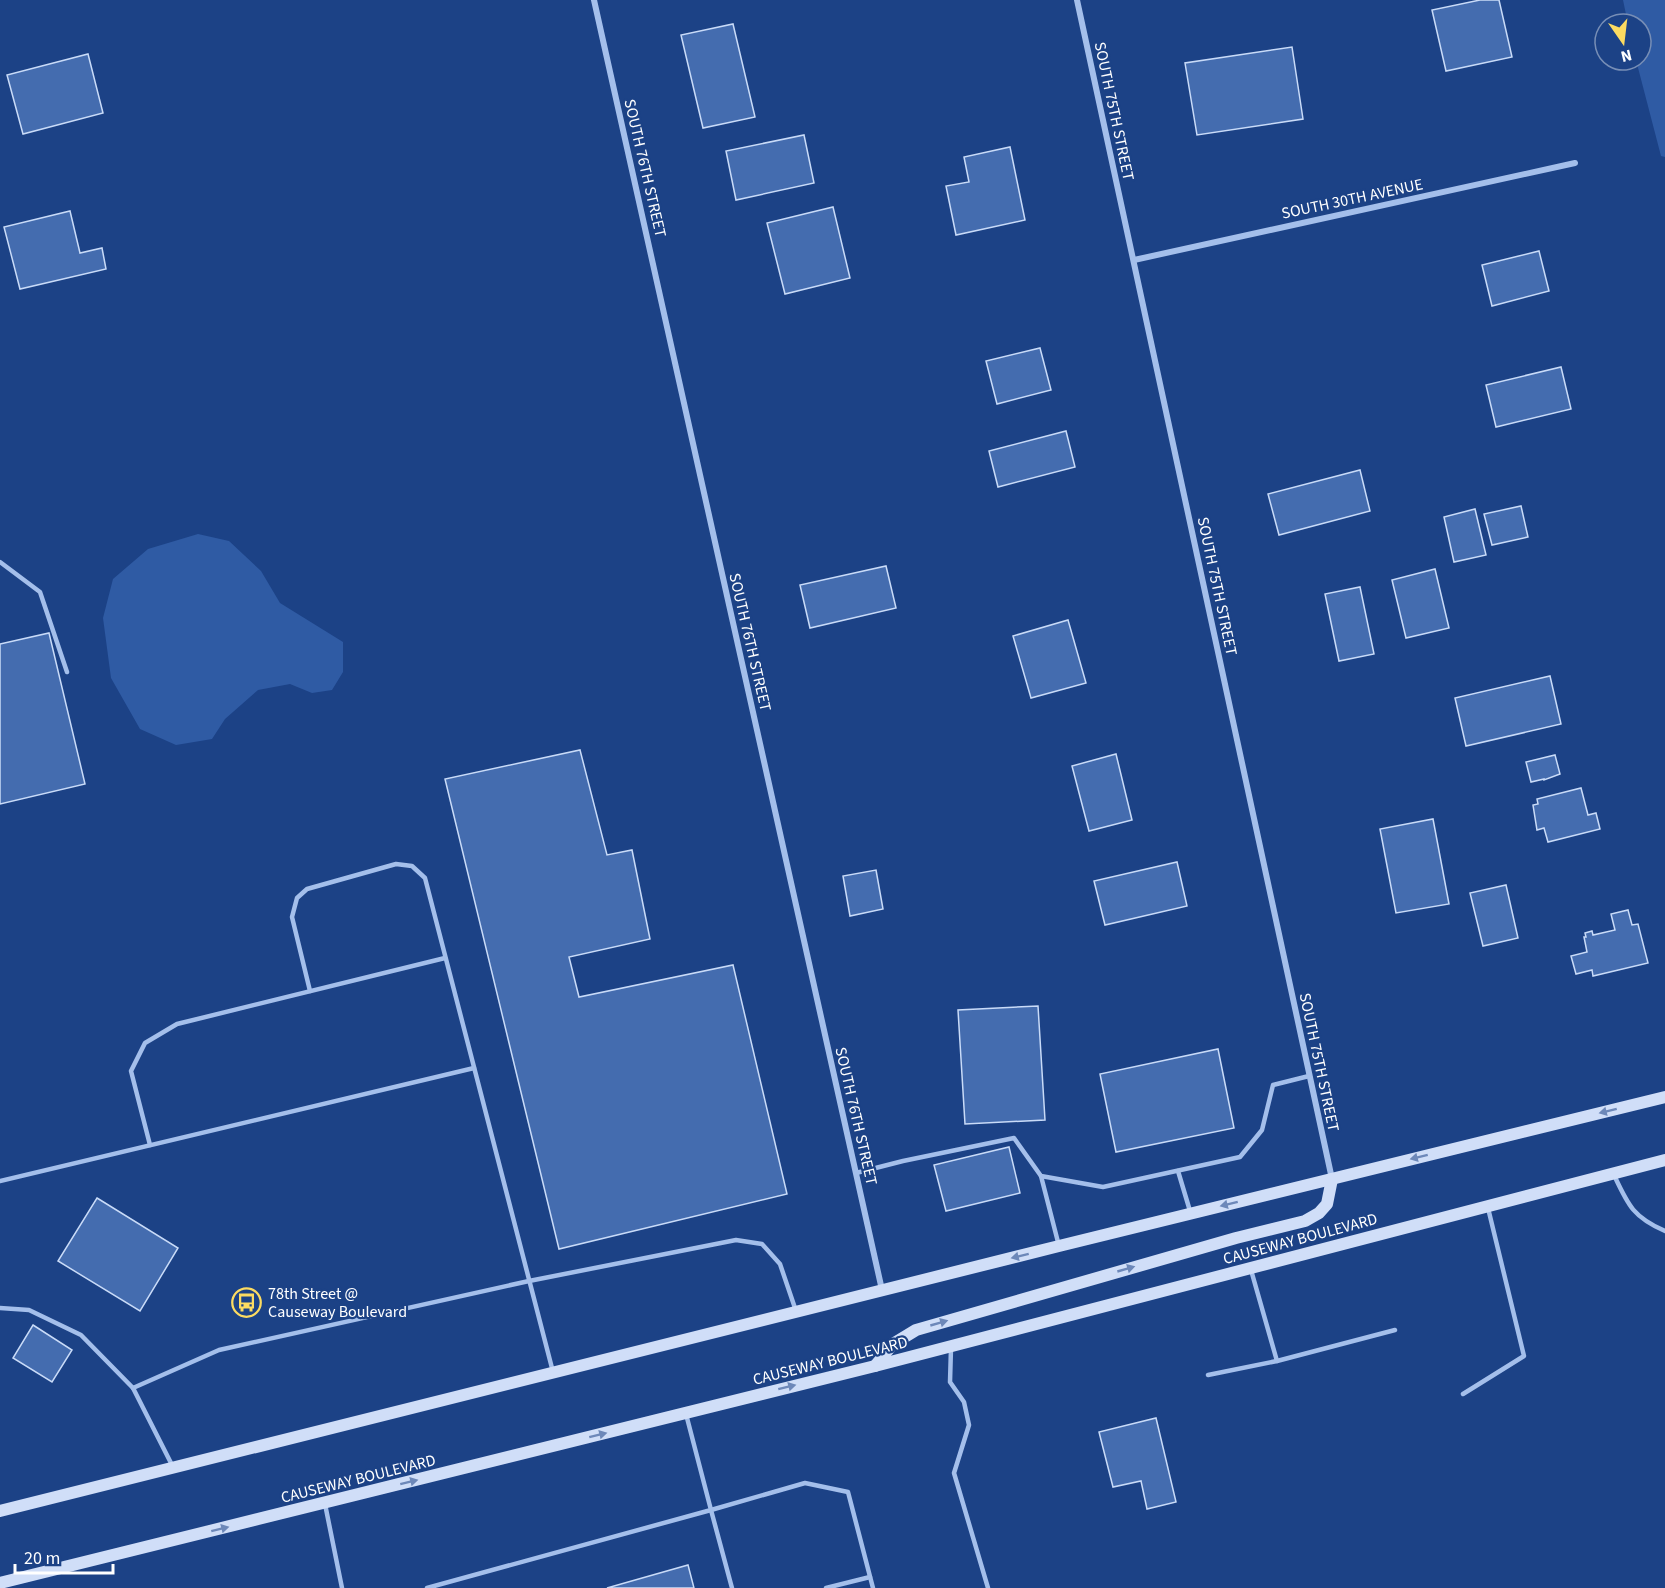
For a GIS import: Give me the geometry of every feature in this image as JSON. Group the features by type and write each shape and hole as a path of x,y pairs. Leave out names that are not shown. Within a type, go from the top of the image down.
{"main road":[{"path":"0,1510 1665,1097"},
{"name":"CAUSEWAY BOULEVARD","path":"0,1584 874,1366 1665,1160"},
{"path":"874,1366 893,1344 916,1329 1236,1238 1305,1221 1319,1214 1328,1204 1332,1179"}],"street":[{"name":"SOUTH 76TH STREET","path":"594,0 882,1290"},
{"name":"SOUTH 75TH STREET","path":"1077,0 1332,1179"},
{"name":"SOUTH 30TH AVENUE","path":"1134,260 1575,163"}],"lane":[{"path":"0,562 40,592 67,672"},
{"path":"310,991 292,917 297,898 307,889 396,864 412,866 425,878 552,1372"},
{"path":"150,1145 131,1071 145,1043 177,1023 445,958"},
{"path":"0,1181 474,1068"},
{"path":"1041,1176 1103,1186 1240,1157 1262,1130 1273,1084 1309,1076"},
{"path":"856,1173 1014,1138 1041,1176 1059,1246"},
{"path":"1178,1171 1191,1214"},
{"path":"1613,1173 1628,1205 1646,1223 1665,1231"},
{"path":"1463,1394 1524,1356 1488,1206"},
{"path":"133,1388 219,1350 529,1281 736,1240 762,1244 780,1264 796,1311"},
{"path":"1250,1268 1276,1361"},
{"path":"0,1308 29,1310 81,1335 133,1388 173,1467"},
{"path":"1208,1375 1276,1361 1395,1330"},
{"path":"951,1346 950,1382 964,1402 969,1425 954,1473 988,1588"},
{"path":"686,1413 732,1588"},
{"path":"427,1588 805,1483 848,1492 873,1588"},
{"path":"325,1504 342,1588"},
{"path":"826,1588 870,1577"}],"shaded area":[{"path":"1623,0 1665,0 1665,157 1661,156 1639,72 1653,72 1653,12 1626,12"},
{"path":"198,534 229,541 261,571 280,603 343,642 343,672 332,690 312,693 290,684 258,690 225,719 212,739 176,745 140,729 111,678 103,618 113,579 148,549"}],"building":[{"path":"1480,0 1499,0 1512,57 1446,71 1432,10"},
{"path":"733,24 755,117 703,128 681,35"},
{"path":"1292,47 1303,119 1197,135 1185,63"},
{"path":"88,54 103,113 23,134 7,75"},
{"path":"804,135 814,183 736,200 726,151"},
{"path":"1010,147 1025,220 956,235 946,186 969,182 964,157"},
{"path":"833,207 850,278 785,294 767,223"},
{"path":"70,211 80,253 102,248 106,269 20,289 4,227"},
{"path":"1539,251 1549,291 1492,306 1482,265"},
{"path":"1040,348 1051,390 997,404 986,361"},
{"path":"1561,367 1571,409 1496,427 1486,385"},
{"path":"1066,431 1075,467 998,487 989,451"},
{"path":"1360,470 1370,511 1279,535 1268,494"},
{"path":"1521,506 1528,537 1492,545 1484,514"},
{"path":"1475,509 1486,555 1454,562 1444,517"},
{"path":"886,566 896,608 810,628 800,585"},
{"path":"1435,569 1449,628 1406,638 1392,580"},
{"path":"1360,587 1374,654 1339,661 1325,594"},
{"path":"1068,620 1086,683 1031,698 1013,636"},
{"path":"49,633 85,784 0,804 0,644"},
{"path":"1550,676 1561,724 1466,746 1455,698"},
{"path":"580,750 607,855 632,850 650,939 569,957 579,997 733,965 787,1194 559,1249 445,779"},
{"path":"1116,754 1132,820 1089,831 1072,766"},
{"path":"1555,755 1560,774 1531,782 1526,762"},
{"path":"1581,788 1588,815 1596,813 1600,829 1548,842 1544,828 1537,830 1533,805 1538,804 1537,799"},
{"path":"1433,819 1449,904 1396,913 1380,829"},
{"path":"1177,862 1187,906 1105,925 1094,881"},
{"path":"876,870 883,909 850,916 843,876"},
{"path":"1506,885 1518,938 1483,946 1470,893"},
{"path":"1628,910 1632,925 1638,924 1648,963 1593,976 1592,970 1576,974 1571,956 1587,952 1585,933 1592,931 1593,935 1615,930 1611,914"},
{"path":"1038,1006 1045,1120 965,1124 958,1010"},
{"path":"1218,1049 1234,1128 1116,1152 1100,1074"},
{"path":"1009,1147 1020,1193 946,1211 934,1165"},
{"path":"97,1198 178,1248 140,1311 58,1261"},
{"path":"33,1325 72,1350 52,1382 13,1358"},
{"path":"1156,1418 1176,1502 1147,1509 1141,1481 1113,1487 1099,1432"},
{"path":"688,1565 694,1588 607,1588"}],"place":[{"name":"78th Street @ Causeway Boulevard","path":"247,1302"}]}
